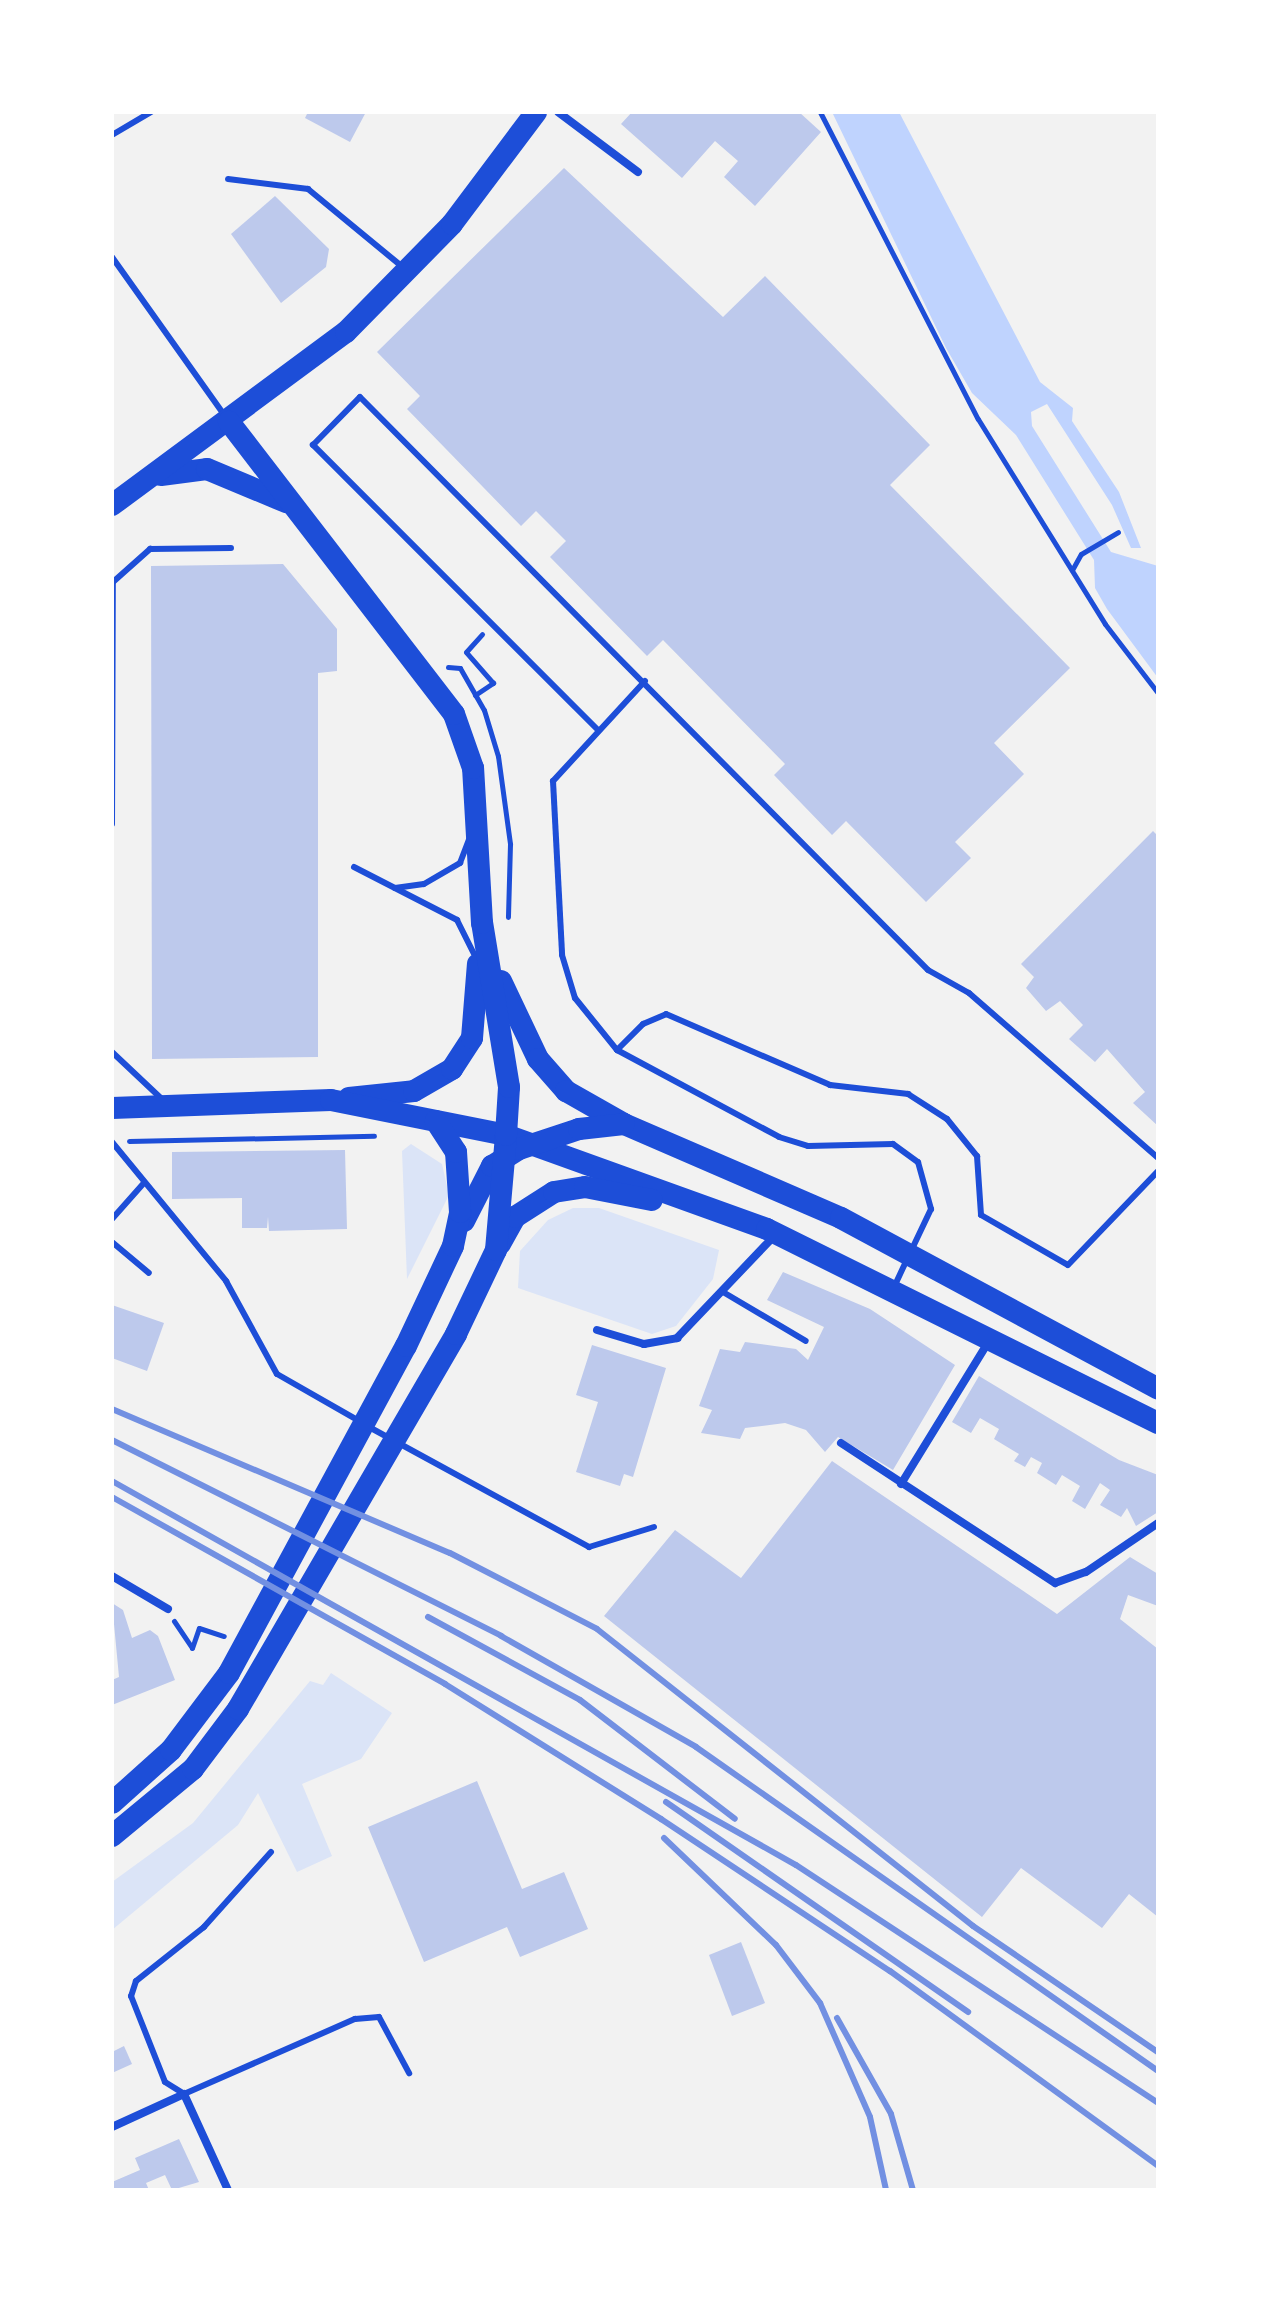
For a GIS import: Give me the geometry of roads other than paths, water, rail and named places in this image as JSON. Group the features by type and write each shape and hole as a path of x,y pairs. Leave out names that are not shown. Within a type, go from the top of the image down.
{"highway":[{"path":"112,505 137,482 229,422 346,332 452,224 536,112"},
{"path":"229,422 286,502 454,714 473,768 482,923 509,1087 496,1250"},
{"path":"137,482 194,466 286,502"},
{"path":"112,1108 331,1100 414,1091 452,1069 472,1038 482,923"},
{"path":"482,923 511,1011 538,1059 566,1091 624,1124 910,1254 1158,1389"},
{"path":"331,1100 506,1135 776,1234 991,1337 1158,1423"},
{"path":"436,1121 462,1179 453,1246"},
{"path":"112,1803 171,1750 252,1631 406,1346 479,1188 504,1158 534,1144 624,1124"},
{"path":"112,1836 193,1769 276,1645 438,1361 515,1217 566,1190 716,1212"}],"street":[{"path":"558,112 638,172"},
{"path":"597,1330 662,1344 690,1329 776,1234"},
{"path":"901,1484 991,1337"},
{"path":"841,1443 1055,1583 1086,1572 1158,1523"},
{"path":"112,1576 168,1609"},
{"path":"112,2127 184,2094 228,2190"}],"lane":[{"path":"112,135 151,112"},
{"path":"228,179 308,189 406,271"},
{"path":"112,257 229,422"},
{"path":"597,729 313,445 360,397 645,681 928,970 969,993 1158,1158"},
{"path":"112,824 113,582 150,549 231,548"},
{"path":"645,681 597,729 553,781 562,955 575,998 617,1050 779,1137 808,1146 893,1144 918,1162 932,1194 910,1254 893,1289"},
{"path":"395,888 424,884 460,863 476,819"},
{"path":"354,867 457,920 478,964"},
{"path":"617,1050 643,1024 666,1014 830,1085 908,1094 947,1119 977,1156 981,1215 1068,1265 1158,1171"},
{"path":"112,1052 170,1106"},
{"path":"112,1143 226,1281 277,1374 589,1547 654,1527"},
{"path":"112,1219 144,1183"},
{"path":"112,1242 149,1273"},
{"path":"723,1292 806,1341"},
{"path":"271,1852 204,1927 136,1981 131,1996 165,2082 184,2094 355,2019 379,2017 409,2073"}],"water":[{"path":"832,112 899,112 1040,382 1073,408 1072,421 1119,492 1141,548 1131,548 1112,505 1047,404 1031,412 1032,426 1111,552 1158,566 1158,678 1107,609 1095,588 1094,560 1016,435 972,393 946,348"}],"railway":[{"path":"112,1409 450,1553 597,1629 973,1926 1158,2052"},
{"path":"112,1440 501,1636 696,1747 1158,2071"},
{"path":"112,1481 796,1865 1158,2103"},
{"path":"112,1497 445,1684 661,1819 890,1971 1158,2166"},
{"path":"428,1617 580,1700 735,1819"},
{"path":"666,1802 968,2012"},
{"path":"664,1838 776,1945 820,2003 870,2117 886,2190"},
{"path":"837,2018 891,2114 913,2190"}]}
